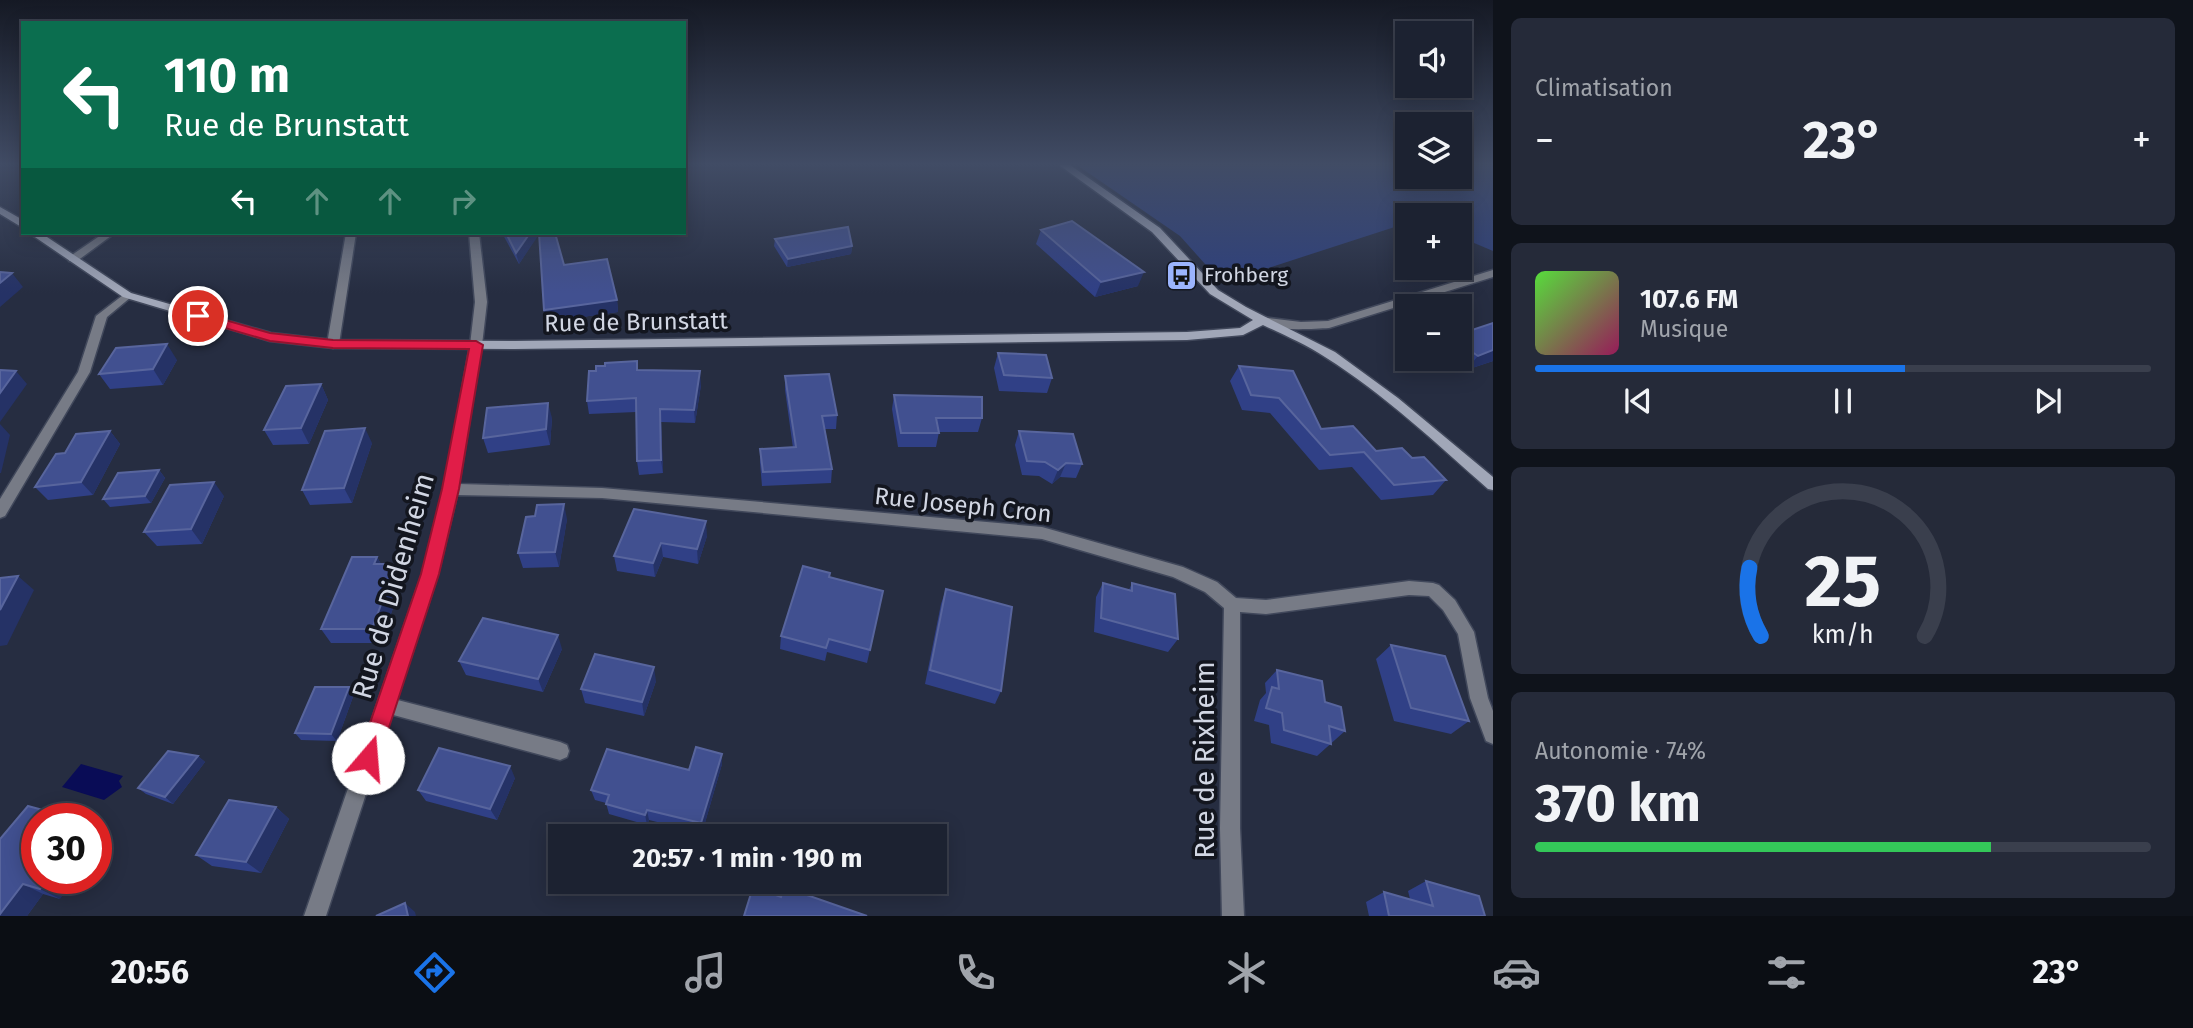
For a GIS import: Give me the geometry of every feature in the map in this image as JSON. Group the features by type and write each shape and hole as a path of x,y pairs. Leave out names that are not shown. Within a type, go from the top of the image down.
{"main road":[{"path":"1125,208 1156,230 1210,289 1261,321 1299,337 1332,356 1436,436 1493,485"},
{"path":"0,210 21,224"},
{"name":"Rue de Brunstatt","path":"37,235 127,295 270,337 333,344 476,345 1187,336 1243,331 1261,321"}],"street":[{"path":"73,259 108,235"},
{"path":"333,344 351,235"},
{"name":"Rue de Didenheim","path":"315,916 430,574 451,489 481,302 474,235"},
{"path":"1261,321 1301,326 1329,324 1493,273"},
{"path":"0,512 84,372 102,316 127,295"},
{"name":"Rue Joseph Cron","path":"451,489 602,493 1042,533 1177,572 1211,587 1232,604"},
{"path":"1232,604 1266,607 1409,588 1433,590 1449,606 1466,632 1479,698 1493,735"},
{"name":"Rue de Rixheim","path":"1232,604 1230,828 1233,916"},
{"path":"386,705 560,751"}],"shaded area":[{"path":"1139,208 1395,208 1395,227 1222,283 1180,236"},
{"path":"1472,208 1493,208 1493,251 1472,242"},
{"path":"81,764 123,776 119,781 122,787 104,800 62,787"}],"building":[{"path":"1072,221 1144,272 1101,282 1041,230"},
{"path":"848,227 852,246 788,259 775,239"},
{"path":"507,235 529,235 516,253"},
{"path":"539,235 556,235 564,265 607,259 617,300 544,310"},
{"path":"0,272 12,273 0,283"},
{"path":"1493,323 1493,350 1478,356 1472,352 1472,330"},
{"path":"167,344 153,369 99,374 116,348"},
{"path":"998,353 1046,355 1052,378 1004,375"},
{"path":"637,361 637,370 700,371 694,410 660,409 661,460 637,461 636,398 587,401 589,371 596,371 596,366 605,366 605,363"},
{"path":"1239,366 1293,371 1321,429 1353,426 1376,451 1402,448 1412,458 1424,457 1446,480 1394,485 1364,452 1330,455 1279,398 1251,395"},
{"path":"0,370 16,371 0,393"},
{"path":"829,374 837,415 822,416 832,469 763,472 760,449 796,447 785,376"},
{"path":"321,384 301,428 264,430 286,386"},
{"path":"894,395 982,397 982,418 936,418 939,433 901,433"},
{"path":"548,403 546,429 483,438 487,408"},
{"path":"365,428 344,488 302,490 325,431"},
{"path":"110,431 81,482 35,487 56,454 65,453 76,434"},
{"path":"1019,431 1073,434 1082,464 1066,463 1058,470 1045,462 1027,461"},
{"path":"159,470 145,496 103,499 118,473"},
{"path":"214,482 191,529 144,532 170,485"},
{"path":"564,504 555,552 518,553 526,517 535,516 537,505"},
{"path":"634,509 706,521 697,549 661,543 653,563 614,556"},
{"path":"352,557 377,557 374,564 396,564 372,629 321,629"},
{"path":"803,566 830,573 829,577 883,591 870,650 829,639 826,648 781,636"},
{"path":"18,576 0,610 0,578"},
{"path":"1103,583 1132,591 1132,583 1175,594 1178,639 1101,618"},
{"path":"946,589 1012,607 1001,691 930,670"},
{"path":"483,618 558,635 538,679 459,661"},
{"path":"1391,645 1445,656 1469,721 1411,708"},
{"path":"595,654 654,667 642,702 581,689"},
{"path":"1277,670 1322,681 1325,702 1341,707 1345,731 1329,726 1331,744 1284,730 1282,713 1266,708 1272,687 1279,689"},
{"path":"315,687 349,687 331,734 295,733"},
{"path":"696,747 722,754 701,823 647,810 645,815 606,804 609,795 591,790 607,749 689,770"},
{"path":"439,748 510,766 490,809 418,790"},
{"path":"168,751 198,756 165,797 138,788"},
{"path":"229,800 276,807 246,862 196,855"},
{"path":"21,814 21,887 0,914 0,839"},
{"path":"1426,881 1479,896 1485,916 1389,916 1384,892 1433,906"},
{"path":"751,894 773,894 781,897 782,894 804,894 867,916 744,916"},
{"path":"405,903 408,916 376,916"}],"place":[{"name":"Frohberg","path":"1181,275"}],"route":[{"path":"198,316 270,337 333,344 476,345 451,489 430,574 368,758"}]}
